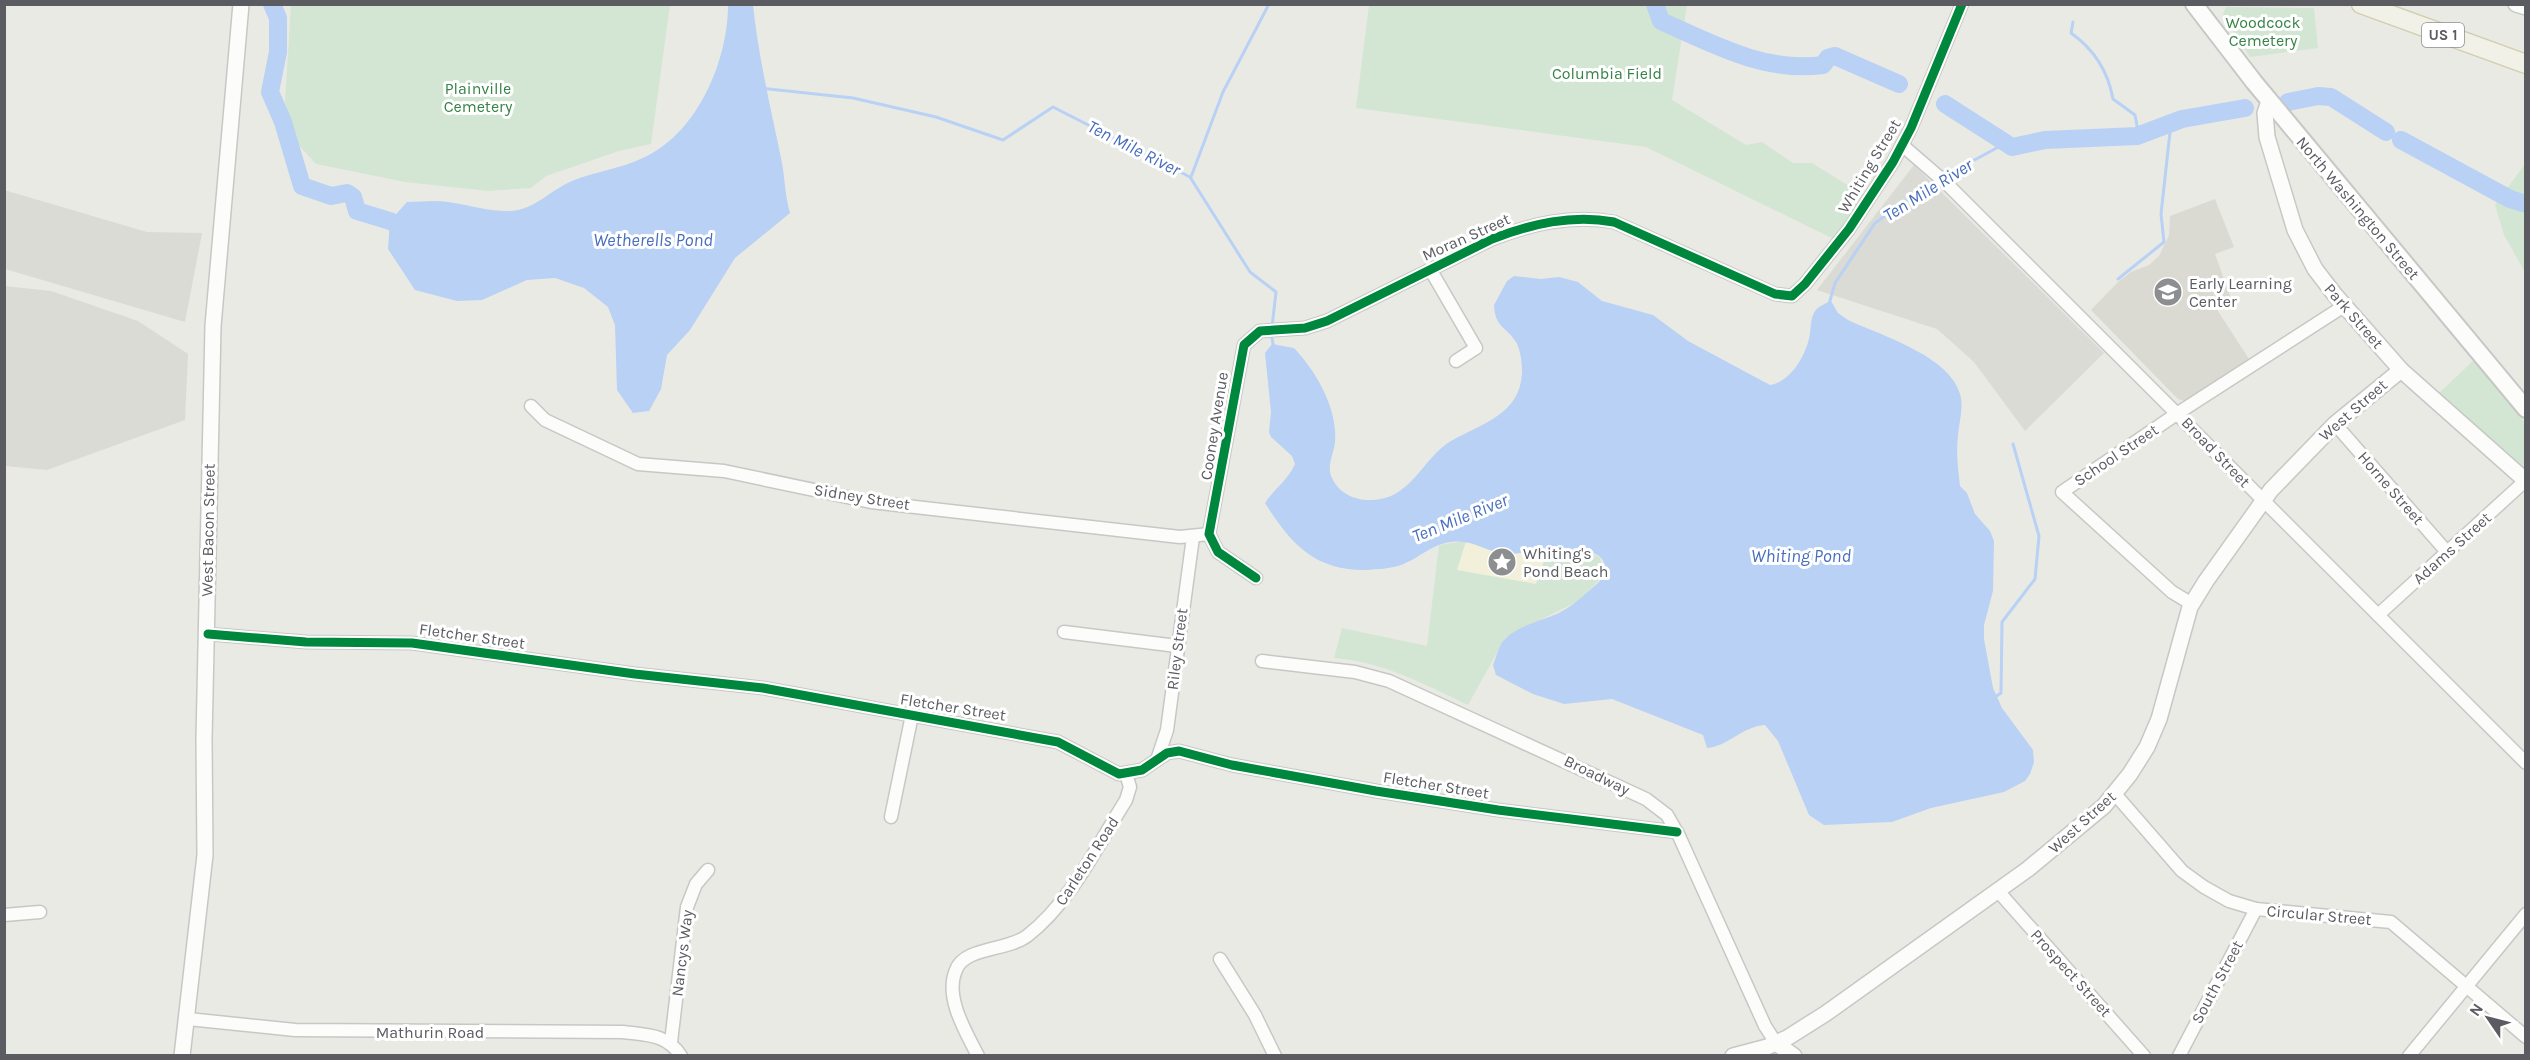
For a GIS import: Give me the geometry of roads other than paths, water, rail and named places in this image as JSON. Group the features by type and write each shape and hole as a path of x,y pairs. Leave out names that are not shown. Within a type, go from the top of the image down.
{"main road":[{"name":"North Washington Street","path":"2194,4 2270,101 2526,409"},
{"name":"US 1","path":"2361,4 2390,9 2526,64"}],"street":[{"name":"West Bacon Street","path":"182,1056 206,855 204,739 208,634 207,508 213,326 241,4"},
{"name":"Whiting Street","path":"1792,296 1805,284 1849,228 1902,145 1921,105 1962,4"},
{"path":"2516,4 2526,6"},
{"name":"Park Street","path":"2270,101 2265,112 2267,137 2295,230 2312,264 2344,306 2401,370 2525,481"},
{"name":"Broad Street","path":"1902,145 1947,183 2526,763"},
{"name":"Moran Street","path":"1327,321 1430,269 1517,229 1562,220 1594,218 1614,222 1640,232 1774,294 1792,296"},
{"path":"1430,269 1476,348 1456,360"},
{"name":"School Street","path":"2192,604 2172,592 2062,492 2178,413 2344,306"},
{"name":"Cooney Avenue","path":"1209,534 1242,352 1248,339 1270,330 1305,328 1327,321"},
{"name":"West Street","path":"1733,1056 1776,1043 1825,1014 1998,891 2091,818 2115,794 2147,747 2159,719 2192,604 2263,500 2336,424 2401,370"},
{"name":"Sidney Street","path":"531,406 545,420 638,464 724,471 871,501 1193,537 1209,534"},
{"name":"Horne Street","path":"2336,424 2447,552"},
{"name":"Adams Street","path":"2378,615 2525,481"},
{"path":"1209,534 1218,552 1256,578"},
{"name":"Riley Street","path":"1156,761 1167,730 1193,537"},
{"path":"1064,632 1177,646"},
{"name":"Fletcher Street","path":"208,634 306,642 412,643 635,674 763,688 1058,742 1111,770 1126,774 1142,770 1167,753 1179,752 1232,765 1376,791 1498,810 1677,832"},
{"name":"Broadway","path":"1262,661 1355,672 1406,688 1646,799 1667,815 1677,832 1765,1026 1776,1043 1794,1056"},
{"path":"891,817 912,716"},
{"name":"Carleton Road","path":"978,1056 954,998 953,978 959,962 967,956 1010,945 1046,920 1073,885 1126,800 1130,787 1126,774"},
{"name":"Circular Street","path":"2115,794 2192,879 2229,901 2256,909 2391,922 2526,1037"},
{"name":"Nancys Way","path":"671,1042 687,907 696,884 708,870"},
{"name":"Prospect Street","path":"1998,891 2144,1056"},
{"name":"South Street","path":"2179,1056 2256,909"},
{"path":"4,915 40,912"},
{"path":"2409,1056 2526,914"},
{"path":"1220,959 1255,1015 1275,1056"},
{"name":"Mathurin Road","path":"188,1018 295,1030 623,1032 658,1036 671,1042"},
{"path":"671,1042 681,1056"}],"water":[{"name":"Wetherells Pond","path":"728,5 753,5 790,213 735,258 690,330 667,355 661,389 649,411 633,413 617,390 615,325 608,307 584,288 555,278 527,280 482,300 457,301 415,290 388,249 390,221 407,202 443,201 495,210 519,210 572,181 636,161 664,146 695,112 716,71 727,26"},
{"name":"Whiting Pond","path":"1514,276 1541,279 1559,277 1578,282 1602,301 1653,315 1688,341 1770,385 1784,379 1795,368 1807,346 1814,312 1831,301 1838,313 1848,320 1912,348 1943,369 1954,381 1961,399 1957,448 1960,486 1967,493 1975,514 1990,531 1994,541 1993,591 1984,625 1984,639 1993,688 2002,708 2033,750 2034,762 2025,781 2004,792 1931,808 1892,822 1824,825 1809,815 1778,741 1765,725 1749,729 1721,744 1707,748 1703,735 1612,699 1564,704 1533,694 1496,675 1493,665 1501,645 1509,635 1566,609 1602,579 1604,563 1597,555 1583,550 1565,549 1503,554 1458,541 1444,543 1397,566 1365,570 1347,569 1318,560 1295,542 1284,531 1265,503 1289,475 1295,464 1292,456 1271,437 1269,432 1271,412 1265,353 1272,344 1294,348 1324,391 1335,429 1330,474 1337,486 1351,497 1378,500 1403,489 1443,447 1487,423 1507,408 1514,399 1520,387 1522,373 1520,353 1516,342 1496,318 1494,305 1507,281"}],"waterway":[{"name":"Ten Mile River","path":"272,4 278,18 278,52 270,92 283,122 302,186 331,196 347,193 353,197 357,211 390,221 410,231"},
{"path":"1191,177 1223,92 1269,4"},
{"name":"Ten Mile River","path":"1655,4 1661,21 1740,55 1781,65 1802,66 1823,65 1828,58 1835,56 1899,84"},
{"path":"2073,22 2071,33 2094,54 2108,79 2113,99 2135,115 2139,136"},
{"name":"Ten Mile River","path":"760,88 853,98 936,117 1003,140 1053,107 1190,177 1250,272 1276,292 1272,327"},
{"name":"Ten Mile River","path":"2288,102 2318,96 2331,97 2386,132"},
{"name":"Ten Mile River","path":"1945,104 2012,147 2045,140 2137,136 2182,119 2245,108"},
{"path":"2118,279 2164,242 2161,214 2171,123"},
{"name":"Ten Mile River","path":"2401,140 2510,199 2526,204"},
{"name":"Ten Mile River","path":"1943,177 2004,144"},
{"name":"Ten Mile River","path":"1829,304 1835,283 1875,223 1937,180"},
{"name":"Ten Mile River","path":"1271,334 1274,348"},
{"path":"1995,697 2001,693 2002,622 2035,579 2039,536 2013,444"}],"place":[{"name":"Early Learning Center","path":"2168,292"},
{"name":"Whiting's Pond Beach","path":"1502,562"}],"park label":[{"name":"Woodcock Cemetery","path":"2263,31"},
{"name":"Columbia Field","path":"1607,73"},
{"name":"Plainville Cemetery","path":"478,97"}]}
